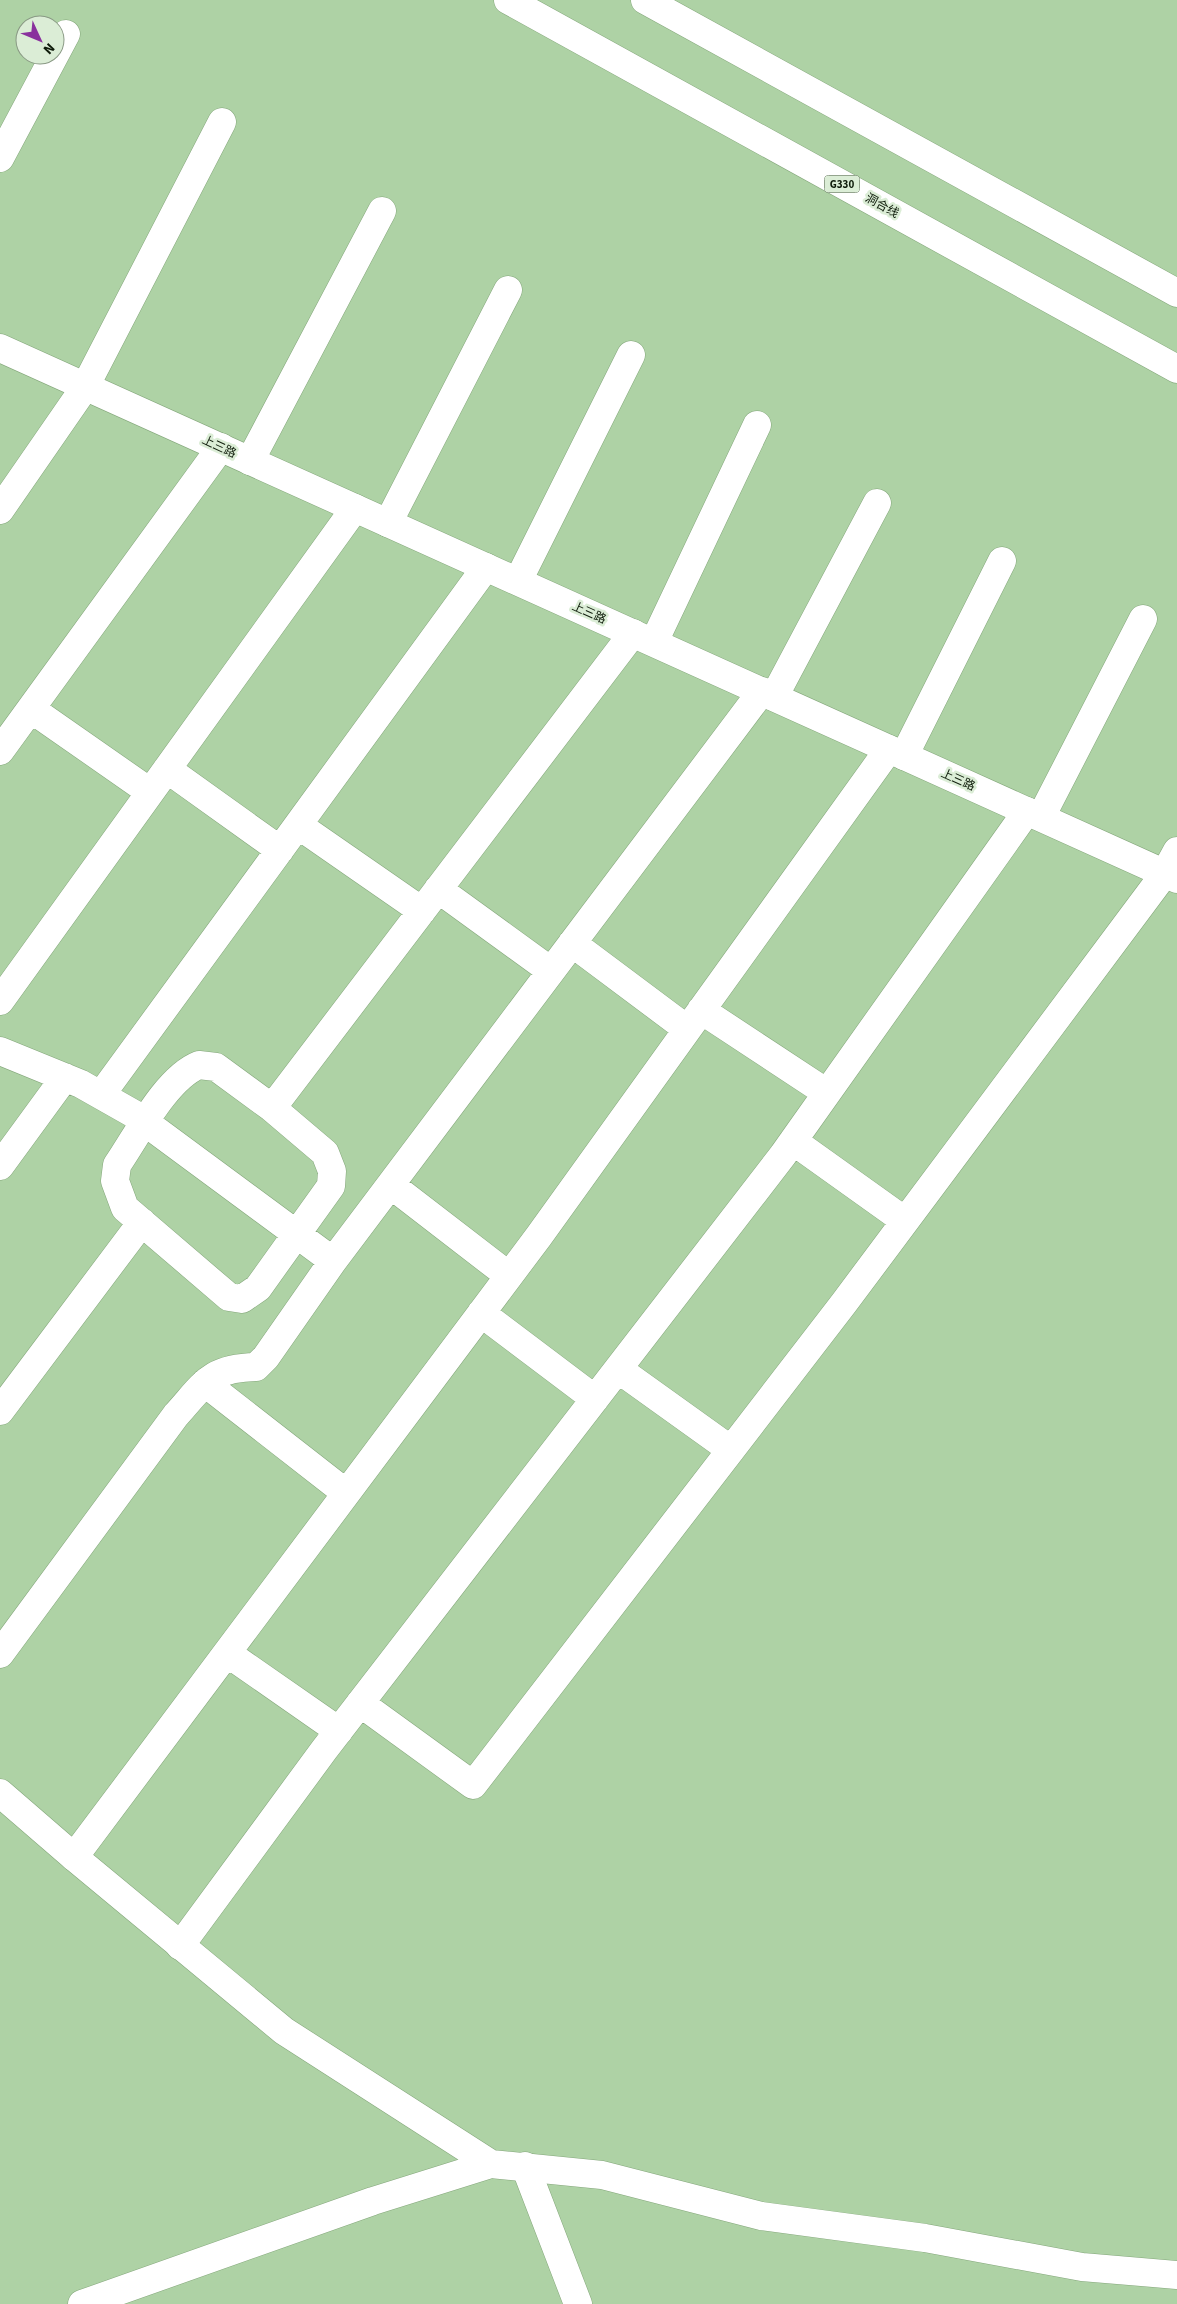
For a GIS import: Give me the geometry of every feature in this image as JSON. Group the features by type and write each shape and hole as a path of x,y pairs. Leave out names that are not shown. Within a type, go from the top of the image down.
{"main road":[{"name":"洞合线","path":"508,0 1177,369"},
{"path":"645,0 1177,294"},
{"path":"0,158 66,34"},
{"path":"0,510 85,387 222,122"},
{"path":"250,461 382,211"},
{"path":"388,523 508,290"},
{"name":"上三路","path":"0,348 1034,814 1173,868"},
{"path":"518,582 631,355"},
{"path":"272,1108 438,889 643,638 757,425"},
{"path":"5,734 31,708 221,447"},
{"path":"0,1654 176,1415 205,1383 220,1372 233,1367 256,1367 266,1356 333,1261 572,943 768,694 877,503"},
{"path":"0,1001 355,508"},
{"path":"74,1858 509,1276 694,1020 896,752 1002,562"},
{"path":"101,1095 486,567"},
{"path":"180,1946 360,1703 793,1141 1034,814 1143,619"},
{"path":"31,708 150,792"},
{"path":"167,769 280,850"},
{"path":"298,825 422,911"},
{"path":"360,1703 473,1785 731,1450 1173,868"},
{"path":"438,889 552,971"},
{"path":"572,943 694,1020 827,1093"},
{"path":"0,1051 65,1077 101,1095 146,1123 333,1261"},
{"path":"199,1065 216,1067 272,1108 325,1153 332,1171 331,1186 258,1288 242,1298 229,1296 125,1208 115,1181 117,1165 171,1085 186,1070 199,1065"},
{"path":"0,1166 65,1077"},
{"path":"793,1141 905,1221"},
{"path":"391,1184 509,1276"},
{"path":"0,1411 142,1222"},
{"path":"481,1313 595,1399"},
{"path":"618,1369 731,1450"},
{"path":"205,1383 346,1493"},
{"path":"227,1653 339,1731"},
{"path":"0,1793 74,1858 284,2031 490,2164"},
{"path":"82,2304 373,2201 490,2164 602,2175 761,2216 925,2238 1082,2267 1177,2275"},
{"path":"525,2166 578,2304"}]}
